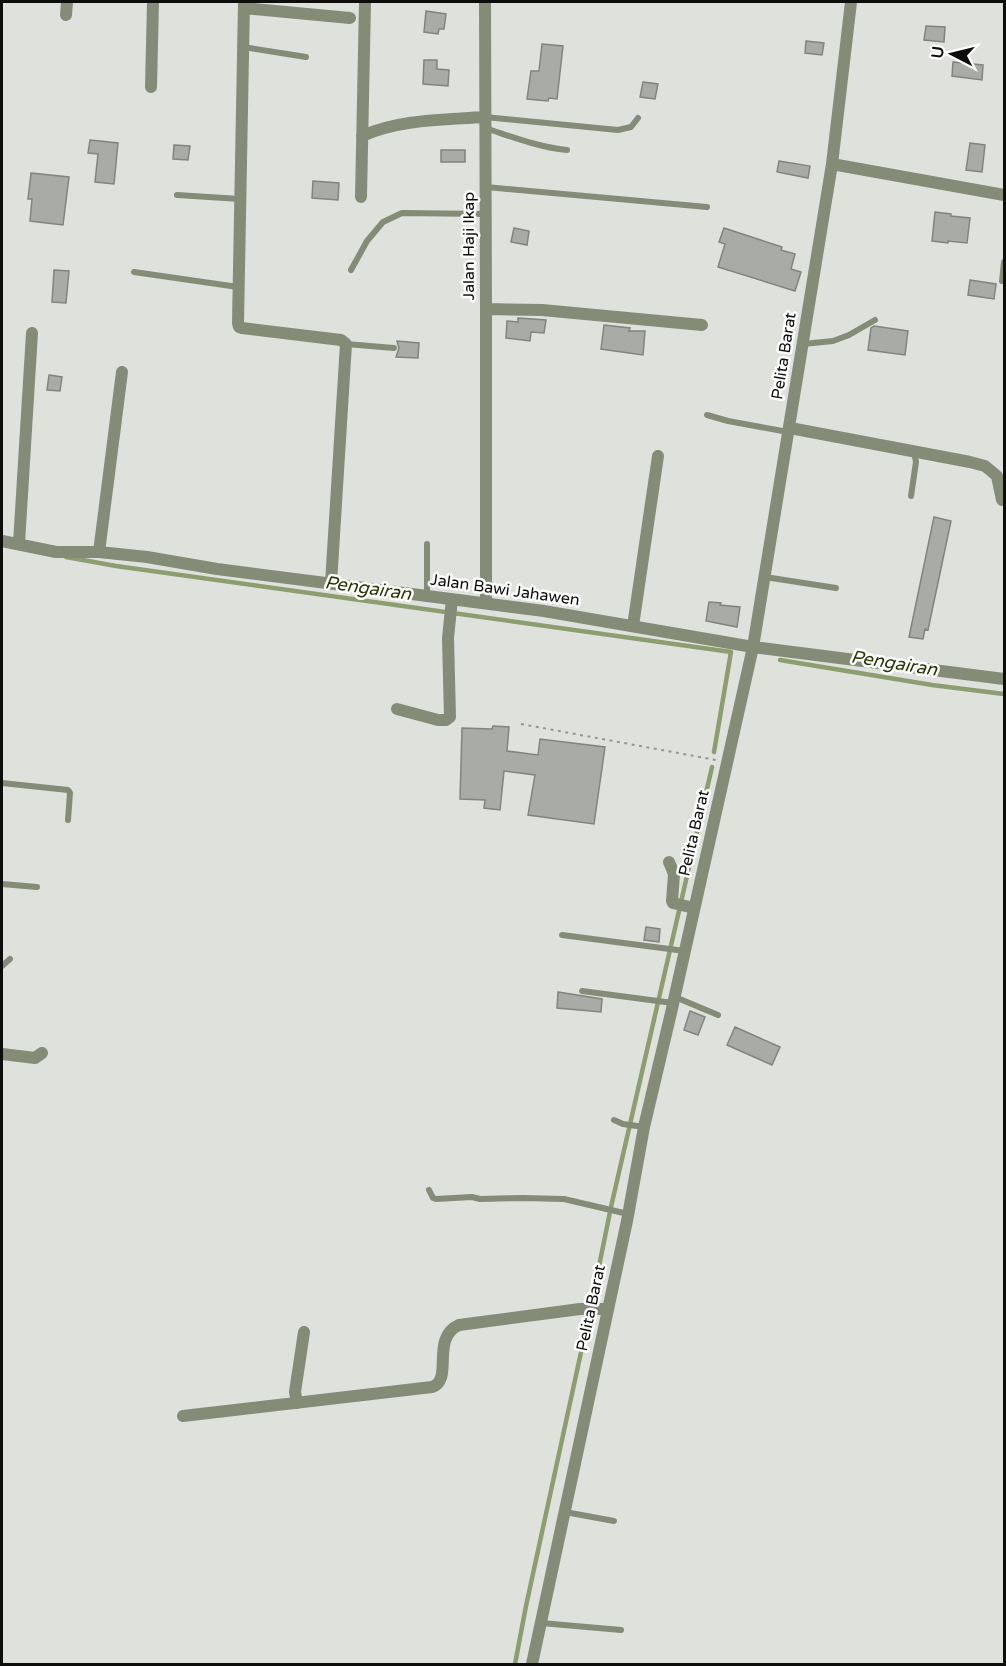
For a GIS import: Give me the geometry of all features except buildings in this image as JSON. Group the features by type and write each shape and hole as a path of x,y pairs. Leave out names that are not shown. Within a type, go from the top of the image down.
{"street":[{"path":"66,15 67,2"},
{"path":"151,87 153,2"},
{"path":"361,197 365,2"},
{"name":"Jalan Haji Ikap","path":"485,2 486,309 542,310 702,325"},
{"name":"Pelita Barat","path":"532,1665 628,1214 644,1127 753,647 832,164 851,2"},
{"path":"331,584 346,344 341,340 241,328 238,323 244,5 350,18"},
{"path":"362,136 406,123 484,122"},
{"path":"832,164 1005,195"},
{"path":"486,309 486,603"},
{"path":"19,543 32,333"},
{"path":"99,552 122,372"},
{"path":"789,430 914,451 985,466 997,476 1002,500"},
{"path":"633,626 658,456"},
{"name":"Jalan Bawi Jahawen","path":"2,541 56,552 99,552 147,556 218,569 544,611 753,647 1005,680"},
{"path":"397,709 438,720 446,720 450,717 448,638 452,599"},
{"path":"669,862 674,874 673,903 694,908"},
{"path":"2,1054 35,1058 42,1053"},
{"path":"183,1416 436,1386 441,1380 445,1339 451,1329 459,1325 580,1309 608,1309"},
{"path":"297,1403 295,1392 304,1332"}],"lane":[{"path":"243,47 306,57"},
{"path":"484,122 618,130 632,127 638,118"},
{"path":"484,122 532,144 567,150"},
{"path":"486,187 707,207"},
{"path":"177,195 240,199"},
{"path":"351,270 367,241 383,222 402,213 486,214"},
{"path":"1002,281 1005,262"},
{"path":"134,272 238,287"},
{"path":"803,344 833,341 875,320"},
{"path":"346,344 394,348"},
{"path":"707,415 728,421 789,430"},
{"path":"911,496 916,462 914,451"},
{"path":"427,544 427,596"},
{"path":"765,577 836,588"},
{"path":"2,783 68,790 70,793 68,820"},
{"path":"2,884 37,888"},
{"path":"562,935 685,951"},
{"path":"2,966 10,959"},
{"path":"582,991 674,1000 718,1015"},
{"path":"614,1120 623,1124 644,1127"},
{"path":"429,1190 436,1199 472,1197 480,1199 564,1199 628,1214"},
{"path":"565,1512 614,1521"},
{"path":"541,1623 621,1630"}],"path":[{"path":"521,724 728,762"}],"waterway":[{"name":"Pengairan","path":"66,557 116,566 731,652 714,752"},
{"name":"Pengairan","path":"780,660 932,685 1004,694"},
{"path":"593,1296 611,1207 712,767"},
{"path":"515,1664 588,1320"}]}
